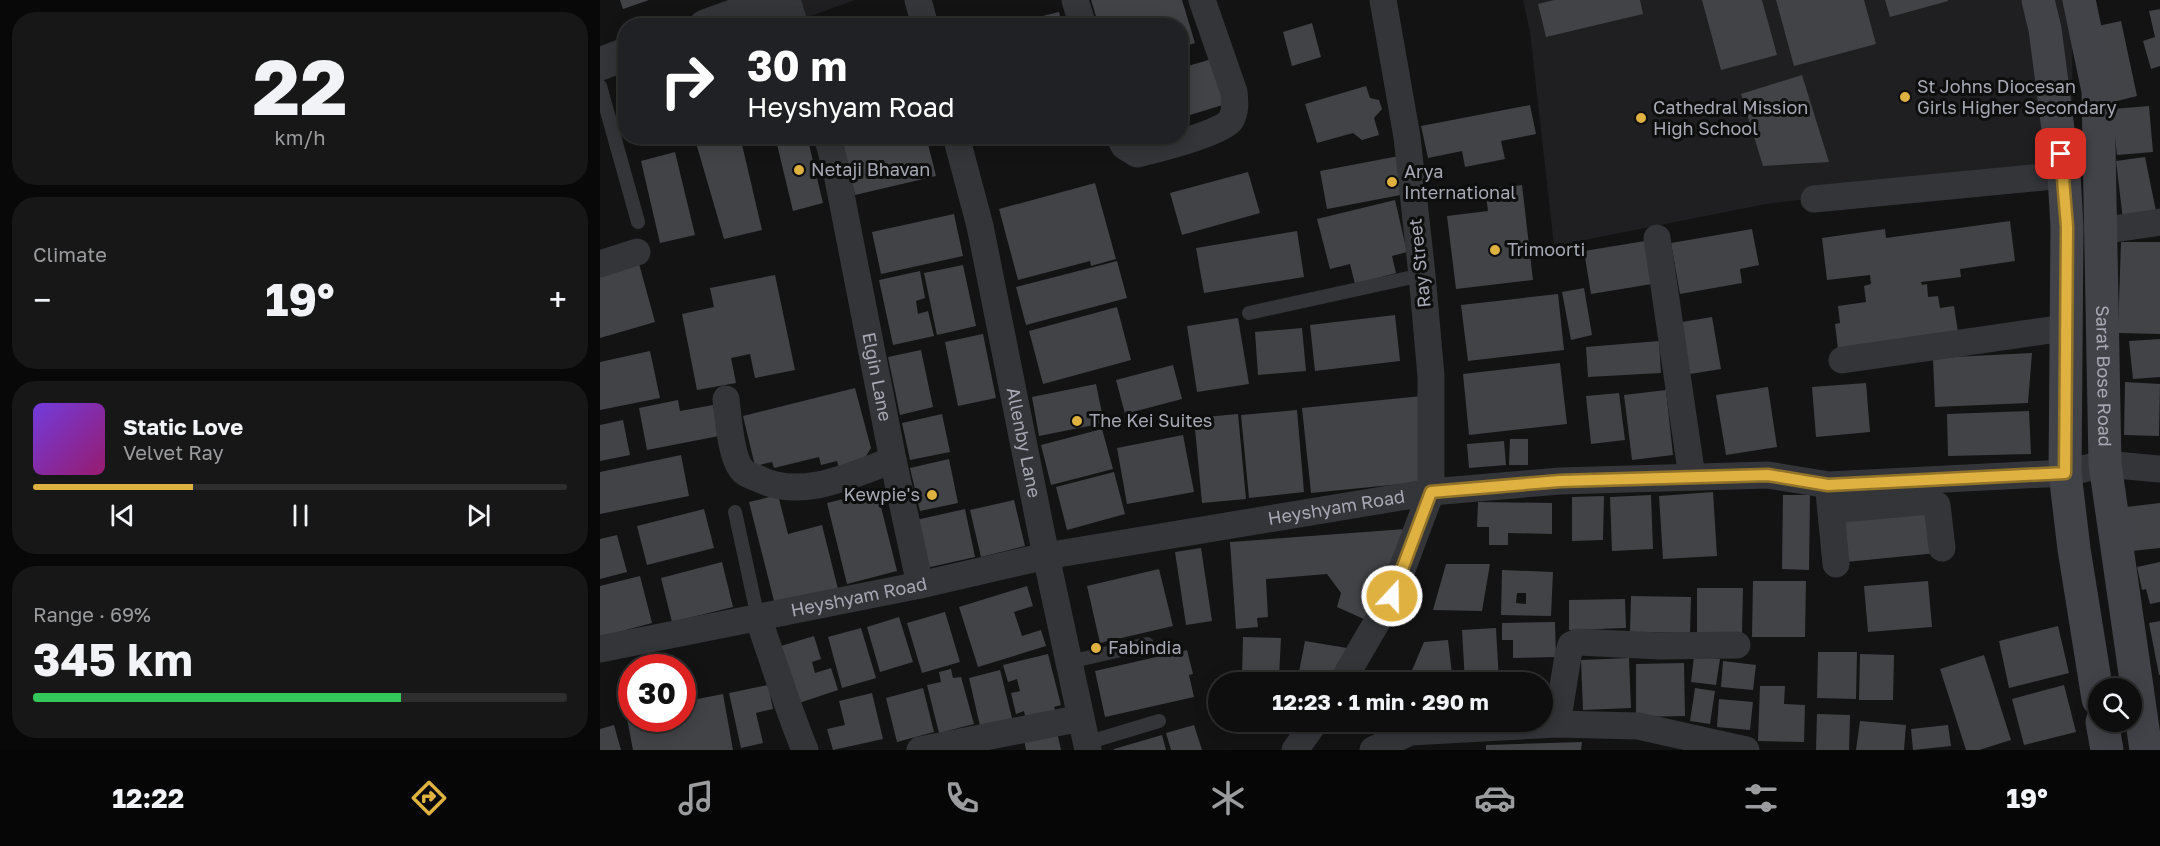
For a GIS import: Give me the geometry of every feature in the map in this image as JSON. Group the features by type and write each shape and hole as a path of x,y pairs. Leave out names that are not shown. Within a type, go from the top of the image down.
{"main road":[{"path":"2038,0 2045,29 2064,175 2067,227 2065,473 2074,549 2095,678"},
{"name":"Sarat Bose Road","path":"2079,0 2098,92 2105,464 2148,750"},
{"path":"2104,732 2107,750"}],"street":[{"path":"918,0 923,18"},
{"path":"1075,0 1081,18"},
{"path":"1188,139 1217,130 1230,122 1236,107 1234,92 1202,0"},
{"name":"Ray Street","path":"1383,0 1407,137 1422,274 1431,376 1431,492"},
{"path":"727,18 775,1 789,18"},
{"path":"600,64 618,57"},
{"name":"Elgin Lane","path":"828,144 836,169 920,585"},
{"name":"Allenby Lane","path":"958,144 980,226 1085,737"},
{"path":"1123,144 1137,154 1174,144"},
{"path":"1814,199 2064,175"},
{"path":"2100,231 2160,222"},
{"path":"1657,238 1692,477"},
{"path":"600,264 637,252"},
{"path":"1842,360 2065,328"},
{"path":"726,399 734,452 743,471 773,486 794,488 835,481 893,460"},
{"name":"Heyshyam Road","path":"600,649 920,585 1046,556 1431,492 1560,481 1768,475 1830,497 1928,490 2065,473 2105,464 2160,469"},
{"path":"1928,490 1937,505 1942,548"},
{"path":"1348,672 1392,596 1431,492"},
{"path":"1830,497 1836,564"},
{"path":"758,618 788,708 805,750"},
{"path":"1557,724 1571,645 1578,642 1660,646 1737,645"},
{"path":"1373,750 1410,732 1557,724 1640,738 1746,750"},
{"path":"1295,750 1308,732"},
{"path":"920,750 1085,737"},
{"path":"2148,750 2160,742"}],"lane":[{"path":"600,86 638,222"},
{"path":"1249,313 1422,274"},
{"path":"735,512 758,618"},
{"path":"1069,662 1147,644"},
{"path":"1085,737 1159,721"}],"shaded area":[{"path":"749,0 855,0 805,18 753,18"},
{"path":"1523,0 2063,0 2072,27 2073,168 1766,204 1554,246 1530,32"}],"building":[{"path":"620,0 649,0 623,9"},
{"path":"1091,0 1182,0 1187,18 1096,18"},
{"path":"1554,0 1640,0 1643,14 1546,37 1538,4"},
{"path":"1702,0 1762,0 1777,55 1721,70"},
{"path":"1776,0 1864,0 1876,44 1794,66"},
{"path":"1885,0 1948,0 1948,1 1890,17"},
{"path":"2160,9 2160,66 2151,69 2143,41 2155,37 2149,11"},
{"path":"1059,12 1060,18 1035,18"},
{"path":"1188,20 1195,43 1188,45"},
{"path":"2121,21 2137,96 2109,103 2098,26"},
{"path":"1312,23 1321,57 1292,66 1283,32"},
{"path":"1212,59 1226,104 1188,116 1188,66"},
{"path":"1802,75 1829,162 1763,166 1741,94"},
{"path":"1366,86 1370,98 1379,100 1382,109 1374,118 1379,135 1362,140 1353,133 1317,143 1305,104"},
{"path":"1530,105 1536,134 1501,141 1505,159 1465,167 1462,151 1428,158 1421,126"},
{"path":"2149,106 2153,152 2117,155 2112,109"},
{"path":"696,144 742,144 762,230 724,239"},
{"name":"Netaji Bhavan","path":"777,144 809,144 823,203 793,211"},
{"path":"843,144 928,144 936,176 855,195"},
{"path":"675,152 695,235 660,243 641,161"},
{"path":"1399,156 1406,194 1327,209 1320,171"},
{"path":"2145,157 2157,216 2123,220 2116,161"},
{"path":"1248,172 1260,213 1182,235 1170,193"},
{"path":"1095,183 1116,259 1091,266 1090,261 1018,280 999,209"},
{"path":"1522,185 1533,280 1456,289 1447,216 1488,211 1485,189"},
{"path":"1395,200 1407,252 1392,256 1396,273 1355,284 1350,264 1330,269 1317,219"},
{"path":"954,214 963,256 881,274 872,232"},
{"path":"2010,221 2015,261 1960,269 1961,277 1921,282 1922,285 1927,284 1928,297 1938,296 1940,308 1954,306 1958,332 1838,349 1835,324 1840,323 1838,306 1866,302 1864,286 1871,284 1870,275 1827,280 1822,238 1885,229 1886,238"},
{"path":"1752,229 1759,265 1740,269 1742,283 1680,294 1671,243"},
{"path":"1297,231 1304,277 1204,293 1196,248"},
{"path":"1645,241 1652,284 1591,294 1584,251"},
{"path":"2121,242 2160,242 2160,334 2118,333"},
{"path":"638,260 655,322 600,338 600,271"},
{"path":"1117,261 1127,298 1026,325 1016,287"},
{"path":"963,265 976,326 937,335 924,273"},
{"path":"920,271 925,298 916,301 918,314 928,311 934,336 893,345 879,280"},
{"path":"775,275 795,370 755,378 750,354 731,358 736,383 697,390 682,314 714,307 710,288"},
{"path":"1584,288 1592,335 1571,340 1562,292"},
{"path":"1558,294 1564,350 1468,361 1461,305"},
{"path":"1117,307 1131,360 1043,384 1029,331"},
{"path":"1395,315 1400,361 1315,371 1310,325"},
{"path":"1712,317 1721,369 1690,374 1682,322"},
{"path":"1238,318 1249,384 1197,392 1187,326"},
{"path":"1302,328 1306,371 1258,375 1255,332"},
{"path":"983,334 996,398 958,406 945,342"},
{"path":"2160,339 2160,377 2133,379 2129,341"},
{"path":"1659,341 1661,373 1588,377 1586,347"},
{"path":"921,350 933,407 900,415 888,357"},
{"path":"650,351 660,398 600,410 600,362"},
{"path":"2032,353 2028,403 1935,407 1933,358"},
{"path":"1560,363 1567,424 1469,435 1463,374"},
{"path":"1173,365 1182,399 1125,414 1116,380"},
{"path":"2125,382 2160,384 2159,436 2124,435"},
{"path":"1866,383 1870,432 1816,437 1812,387"},
{"path":"1096,384 1104,423 1039,436 1032,397"},
{"path":"1768,387 1777,447 1726,455 1716,395"},
{"path":"855,388 871,448 863,461 839,468 837,461 821,465 819,457 774,468 772,462 755,466 743,416"},
{"path":"1666,390 1673,455 1632,460 1624,395"},
{"path":"1619,393 1625,440 1591,444 1586,396"},
{"path":"1422,396 1431,481 1311,493 1302,408"},
{"path":"678,400 680,411 713,405 719,436 647,450 639,408"},
{"path":"1297,410 1304,492 1249,498 1241,415"},
{"path":"2029,411 2031,454 1948,456 1947,414"},
{"path":"942,414 950,452 910,460 902,423"},
{"path":"1238,414 1246,499 1202,503 1194,418"},
{"path":"623,420 630,455 600,461 600,425"},
{"path":"1102,429 1113,469 1051,485 1041,445"},
{"path":"1183,435 1194,492 1127,504 1117,448"},
{"path":"1510,439 1528,439 1528,465 1509,465"},
{"path":"1504,441 1506,465 1469,468 1467,444"},
{"path":"681,455 689,496 600,514 600,472"},
{"path":"949,459 958,503 920,511 910,468"},
{"path":"1114,472 1125,514 1067,530 1056,487"},
{"path":"877,491 897,571 847,584 827,503"},
{"path":"1713,492 1717,556 1663,559 1659,496"},
{"path":"778,495 788,534 822,525 838,589 775,605 749,502"},
{"path":"1651,495 1653,549 1612,551 1610,497"},
{"path":"1783,495 1810,495 1809,570 1782,569"},
{"path":"1604,496 1603,540 1572,541 1572,497"},
{"path":"1014,500 1025,546 981,557 970,510"},
{"path":"1478,502 1552,503 1552,534 1508,533 1508,545 1489,545 1489,527 1477,527"},
{"path":"2160,503 2160,548 2132,551 2126,507"},
{"path":"1932,507 1937,553 1846,562 1842,516"},
{"path":"704,509 714,548 647,565 637,526"},
{"path":"965,509 975,557 926,568 916,520"},
{"path":"1405,529 1366,620 1337,607 1341,593 1327,574 1266,579 1268,617 1257,618 1258,627 1236,629 1230,542"},
{"path":"617,535 627,572 600,579 600,539"},
{"path":"1201,548 1212,621 1186,625 1175,552"},
{"path":"722,562 733,607 672,622 661,578"},
{"path":"2160,562 2160,602 2150,604 2146,589 2142,590 2137,567"},
{"path":"1446,564 1490,564 1482,611 1433,610"},
{"path":"1159,569 1173,626 1100,643 1087,586"},
{"path":"1502,570 1553,572 1551,616 1501,615","holes":["1517,593 1526,593 1526,604 1516,603"]},
{"path":"640,576 652,623 600,637 600,586"},
{"path":"1753,581 1806,581 1805,637 1752,637"},
{"path":"1928,581 1932,627 1868,632 1864,586"},
{"path":"1027,586 1033,606 1014,612 1022,636 1041,630 1046,646 978,667 959,607"},
{"path":"1697,588 1743,588 1742,634 1697,634"},
{"path":"1631,596 1691,597 1690,633 1630,632"},
{"path":"1625,599 1626,628 1569,630 1569,600"},
{"path":"945,612 960,662 922,673 907,623"},
{"path":"899,617 913,662 880,672 867,627"},
{"path":"2160,621 2160,675 2159,675 2149,623"},
{"path":"1555,622 1556,657 1513,658 1513,640 1502,640 1502,623"},
{"path":"2058,626 2069,673 2009,688 1999,641"},
{"path":"861,628 876,678 842,688 828,637"},
{"path":"1496,628 1498,672 1464,672 1462,630"},
{"path":"814,636 821,659 812,662 815,673 831,668 838,690 799,703 781,646"},
{"path":"1243,637 1281,638 1279,672 1242,672"},
{"path":"1448,640 1452,672 1411,672 1424,642"},
{"path":"1305,641 1353,649 1337,672 1299,672"},
{"path":"1187,650 1193,674 1189,675 1194,697 1105,717 1095,671"},
{"path":"1818,652 1857,652 1856,699 1817,698"},
{"path":"1048,654 1061,705 1054,707 1056,713 1026,720 1024,711 1016,714 1011,693 1020,691 1017,679 1008,682 1003,665"},
{"path":"1860,654 1894,655 1893,700 1859,700"},
{"path":"1984,655 2011,740 1979,750 1966,750 1940,669"},
{"path":"1694,656 1720,659 1716,685 1691,682"},
{"path":"1629,658 1631,708 1583,710 1581,660"},
{"path":"1723,661 1756,665 1753,690 1721,687"},
{"path":"1684,663 1685,716 1636,717 1636,664"},
{"path":"951,669 953,678 961,677 974,724 939,733 927,685 941,682 939,672"},
{"path":"1000,670 1012,718 980,726 969,678"},
{"path":"768,685 773,709 756,713 763,743 741,748 729,693"},
{"path":"2064,685 2076,732 2024,745 2012,699"},
{"path":"1760,686 1785,686 1784,704 1805,705 1804,742 1758,741"},
{"path":"923,688 934,732 897,742 886,698"},
{"path":"1695,688 1715,691 1710,724 1690,721"},
{"path":"872,693 883,739 833,750 827,729 845,725 839,701"},
{"path":"723,694 733,750 633,750 630,732 696,732 696,699"},
{"path":"1719,699 1753,702 1750,730 1717,727"},
{"path":"1817,714 1850,715 1849,750 1816,750"},
{"path":"1860,721 1906,725 1904,750 1856,750"},
{"path":"614,725 621,750 600,750 600,729"},
{"path":"1194,725 1202,750 1171,750 1166,733"},
{"path":"1948,725 1951,746 1913,750 1911,729"},
{"path":"1056,727 1061,750 1026,750 1023,734"},
{"path":"1162,735 1166,750 1114,750 1114,749"},
{"path":"1582,742 1581,750 1486,750 1486,745"}],"place":[{"name":"St Johns Diocesan Girls Higher Secondary","path":"1905,97"},
{"name":"Cathedral Mission High School","path":"1641,118"},
{"name":"Netaji Bhavan","path":"799,170"},
{"name":"Arya International","path":"1392,182"},
{"name":"Trimoorti","path":"1495,250"},
{"name":"The Kei Suites","path":"1077,421"},
{"name":"Kewpie's","path":"932,495"},
{"name":"Fabindia","path":"1096,648"}],"route":[{"path":"1392,596 1431,492 1560,481 1768,475 1828,485 2065,473 2067,227 2061,154"}]}
